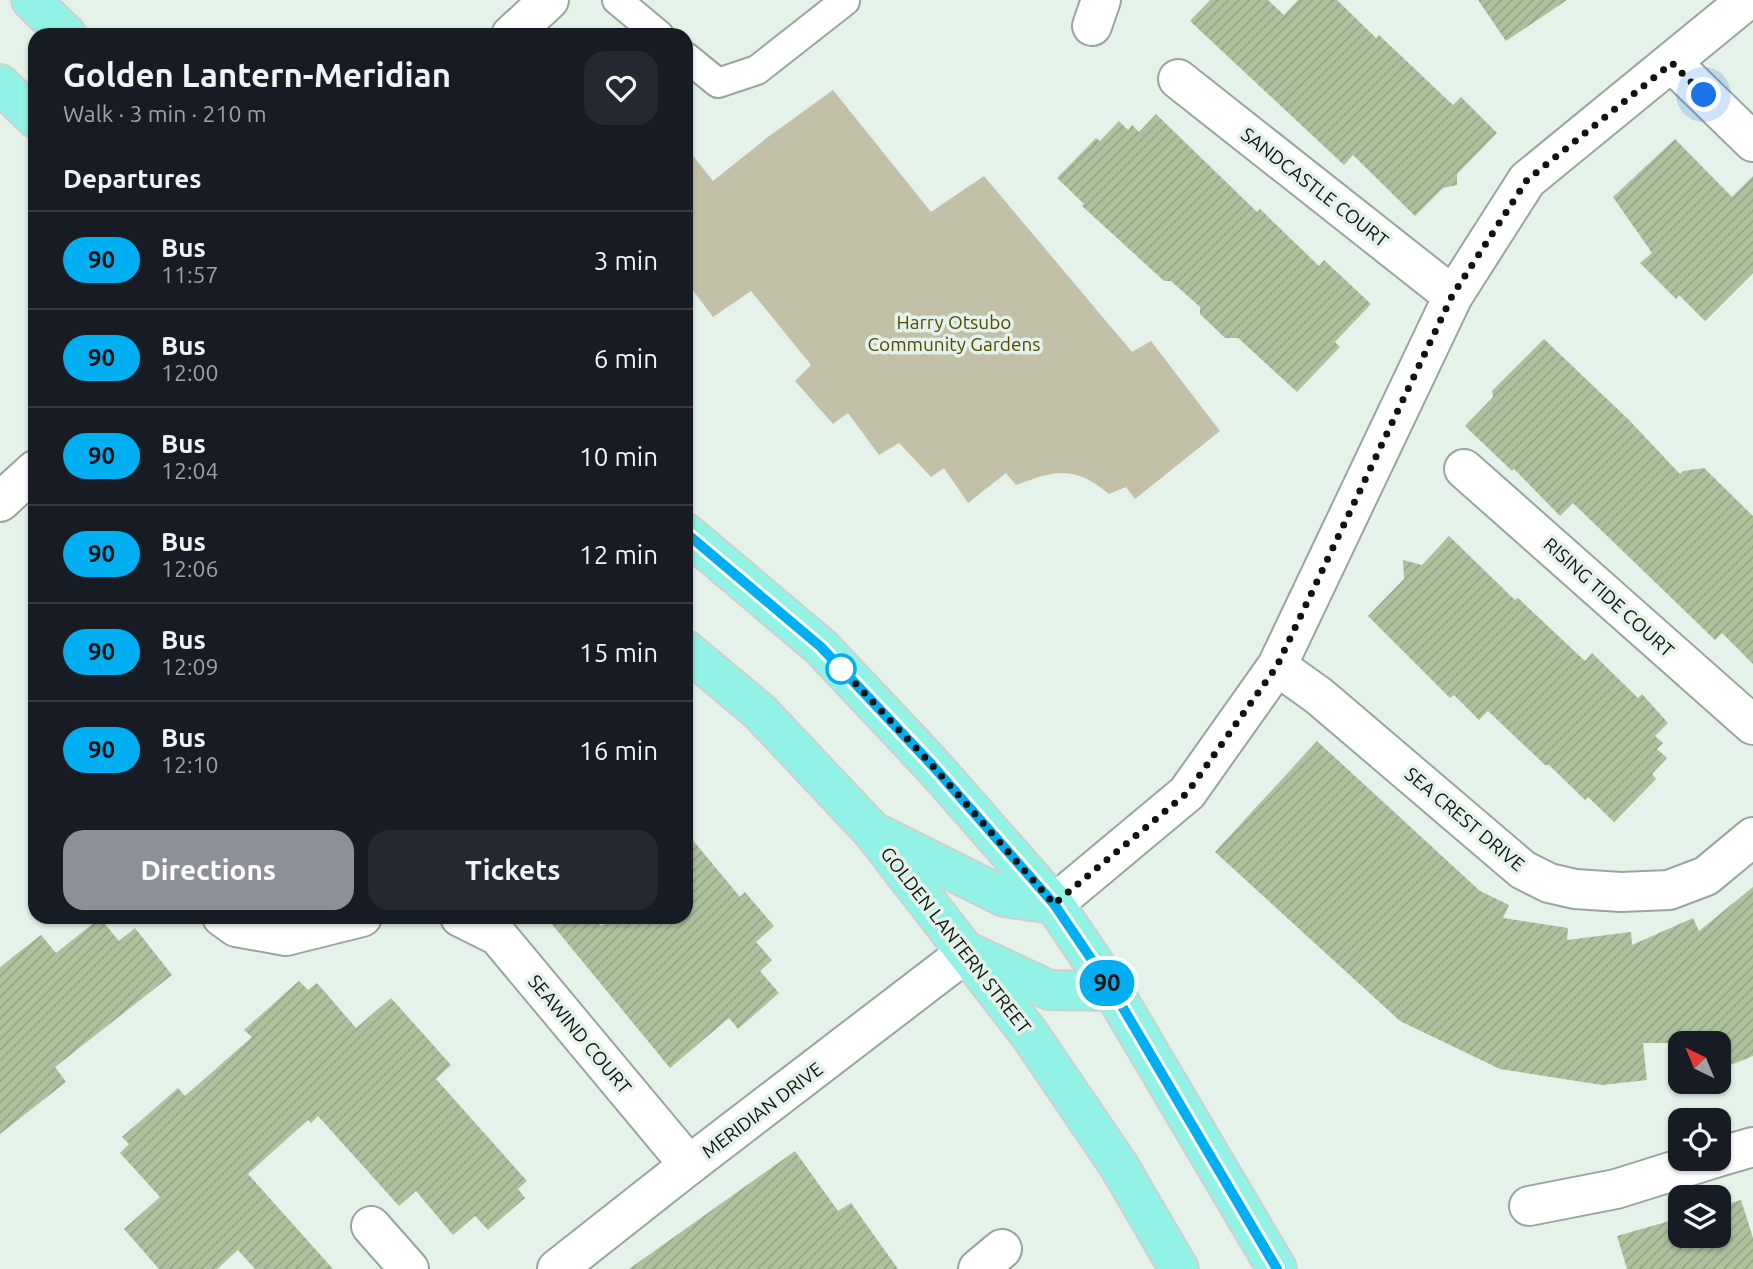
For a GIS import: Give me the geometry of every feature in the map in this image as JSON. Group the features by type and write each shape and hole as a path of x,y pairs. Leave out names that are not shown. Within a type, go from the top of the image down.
{"main road":[{"path":"31,0 60,28"},
{"path":"0,84 28,111"},
{"path":"693,539 821,647 932,765 1054,904 1113,991 1277,1269"},
{"name":"GOLDEN LANTERN STREET","path":"693,656 760,712 872,831 1030,1035 1119,1166 1179,1269"},
{"path":"872,831 1004,897 1054,904"},
{"path":"967,952 1049,990 1113,991"}],"street":[{"path":"519,28 549,0"},
{"path":"1054,904 1187,793 1277,666 1452,296 1527,180 1747,0"},
{"path":"1672,63 1753,142"},
{"name":"SANDCASTLE COURT","path":"1178,79 1452,296"},
{"name":"RISING TIDE COURT","path":"1464,469 1753,725"},
{"path":"0,502 28,476"},
{"name":"SEA CREST DRIVE","path":"1277,666 1319,695 1523,870 1549,883 1575,889 1621,892 1669,890 1706,876 1753,837"},
{"path":"232,924 286,936 334,924"},
{"name":"SEAWIND COURT","path":"474,924 498,936 689,1165"},
{"name":"MERIDIAN DRIVE","path":"558,1269 967,952"},
{"path":"1731,1154 1753,1147"},
{"path":"1529,1206 1616,1189 1675,1171"},
{"path":"371,1226 409,1269"}],"lane":[{"path":"617,0 651,28"},
{"path":"693,63 718,83 757,70 845,1"}],"green space":[{"name":"Harry Otsubo Community Gardens","path":"833,90 931,212 984,176 1132,352 1151,341 1220,431 1135,499 1126,487 1109,494 1075,474 1042,476 1016,485 1006,473 968,503 944,468 931,477 899,443 879,455 848,413 833,424 795,381 811,365 751,291 713,317 693,290 693,156 713,181"}],"building":[{"path":"1210,0 1268,0 1284,15 1298,0 1337,0 1376,38 1379,35 1453,105 1461,97 1497,133 1457,174 1457,185 1443,188 1415,216 1353,155 1344,165 1190,21"},
{"path":"1478,0 1567,0 1506,41"},
{"path":"1156,114 1257,212 1260,209 1319,266 1324,260 1371,304 1335,342 1340,347 1297,392 1238,338 1225,338 1200,314 1200,307 1171,281 1164,281 1082,206 1084,204 1057,178 1096,138 1100,141 1119,121 1128,130 1132,125 1139,132"},
{"path":"1675,139 1732,197 1753,176 1753,273 1705,321 1679,295 1676,299 1640,263 1652,253 1613,197"},
{"path":"1544,339 1628,419 1680,474 1683,471 1704,468 1753,516 1753,664 1722,633 1715,640 1573,503 1560,516 1514,469 1512,471 1465,426 1493,397 1492,391"},
{"path":"1449,536 1515,600 1518,598 1585,661 1592,653 1638,698 1642,694 1668,723 1655,736 1663,743 1657,749 1667,758 1652,774 1656,779 1614,822 1588,797 1585,800 1549,765 1545,765 1488,711 1479,720 1454,695 1450,698 1368,616 1404,579 1403,560 1422,565"},
{"path":"1317,741 1480,891 1509,905 1503,918 1568,928 1567,940 1631,932 1632,945 1693,918 1699,931 1753,887 1753,1056 1731,1065 1731,1031 1668,1031 1668,1043 1643,1043 1647,1080 1602,1085 1500,1069 1400,1021 1215,852"},
{"path":"693,840 740,897 745,892 774,926 756,942 772,960 760,971 779,993 738,1029 729,1018 670,1068 552,924 693,924"},
{"path":"92,924 105,924 119,941 135,928 172,975 55,1067 66,1082 0,1134 0,967 41,935 56,953"},
{"path":"299,981 308,990 317,983 356,1028 391,998 451,1065 436,1079 527,1181 518,1189 525,1198 488,1230 475,1216 453,1235 416,1191 399,1206 318,1116 311,1123 308,1120 248,1174 333,1269 255,1269 238,1250 217,1269 159,1269 124,1229 160,1197 120,1153 129,1144 122,1137 178,1088 185,1096 252,1037 244,1030"},
{"path":"795,1151 838,1211 851,1203 898,1269 629,1269"},
{"path":"1741,1200 1753,1238 1753,1269 1627,1269 1617,1236 1668,1221 1668,1248 1731,1248 1731,1203"}],"bus line":[{"name":"90","path":"693,539 821,647 932,765 1054,904 1113,991 1277,1269"}],"route":[{"path":"841,669 840,667 932,765 1054,904 1187,793 1277,666 1452,296 1527,180 1672,63 1704,95"}]}
